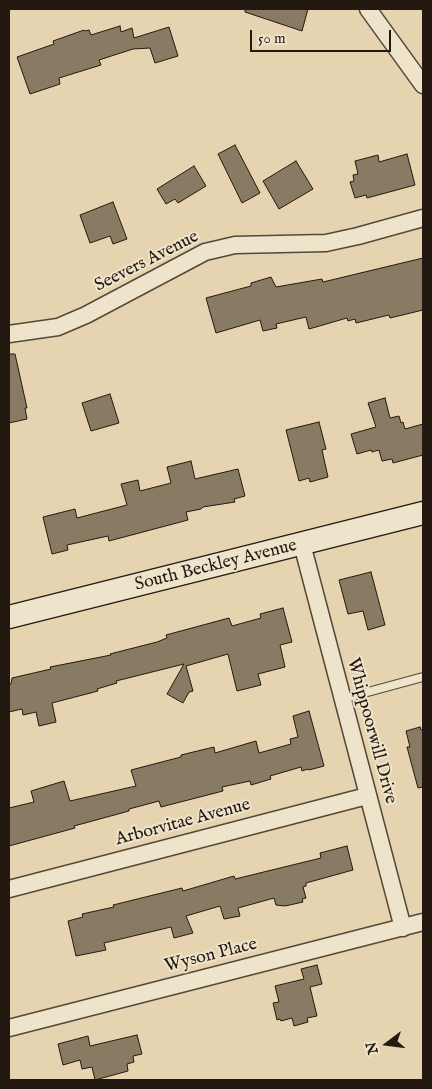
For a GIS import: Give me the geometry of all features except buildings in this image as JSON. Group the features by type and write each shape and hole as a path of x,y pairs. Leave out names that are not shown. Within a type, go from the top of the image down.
{"street":[{"path":"368,9 423,85"},
{"name":"Seevers Avenue","path":"9,334 58,327 86,315 205,252 235,245 326,243 423,218"},
{"name":"South Beckley Avenue","path":"9,617 423,514"},
{"name":"Whippoorwill Drive","path":"302,544 403,928"},
{"name":"Arborvitae Avenue","path":"9,889 367,796"},
{"name":"Wyson Place","path":"9,1028 423,922"}],"lane":[{"path":"342,698 423,677"}]}
